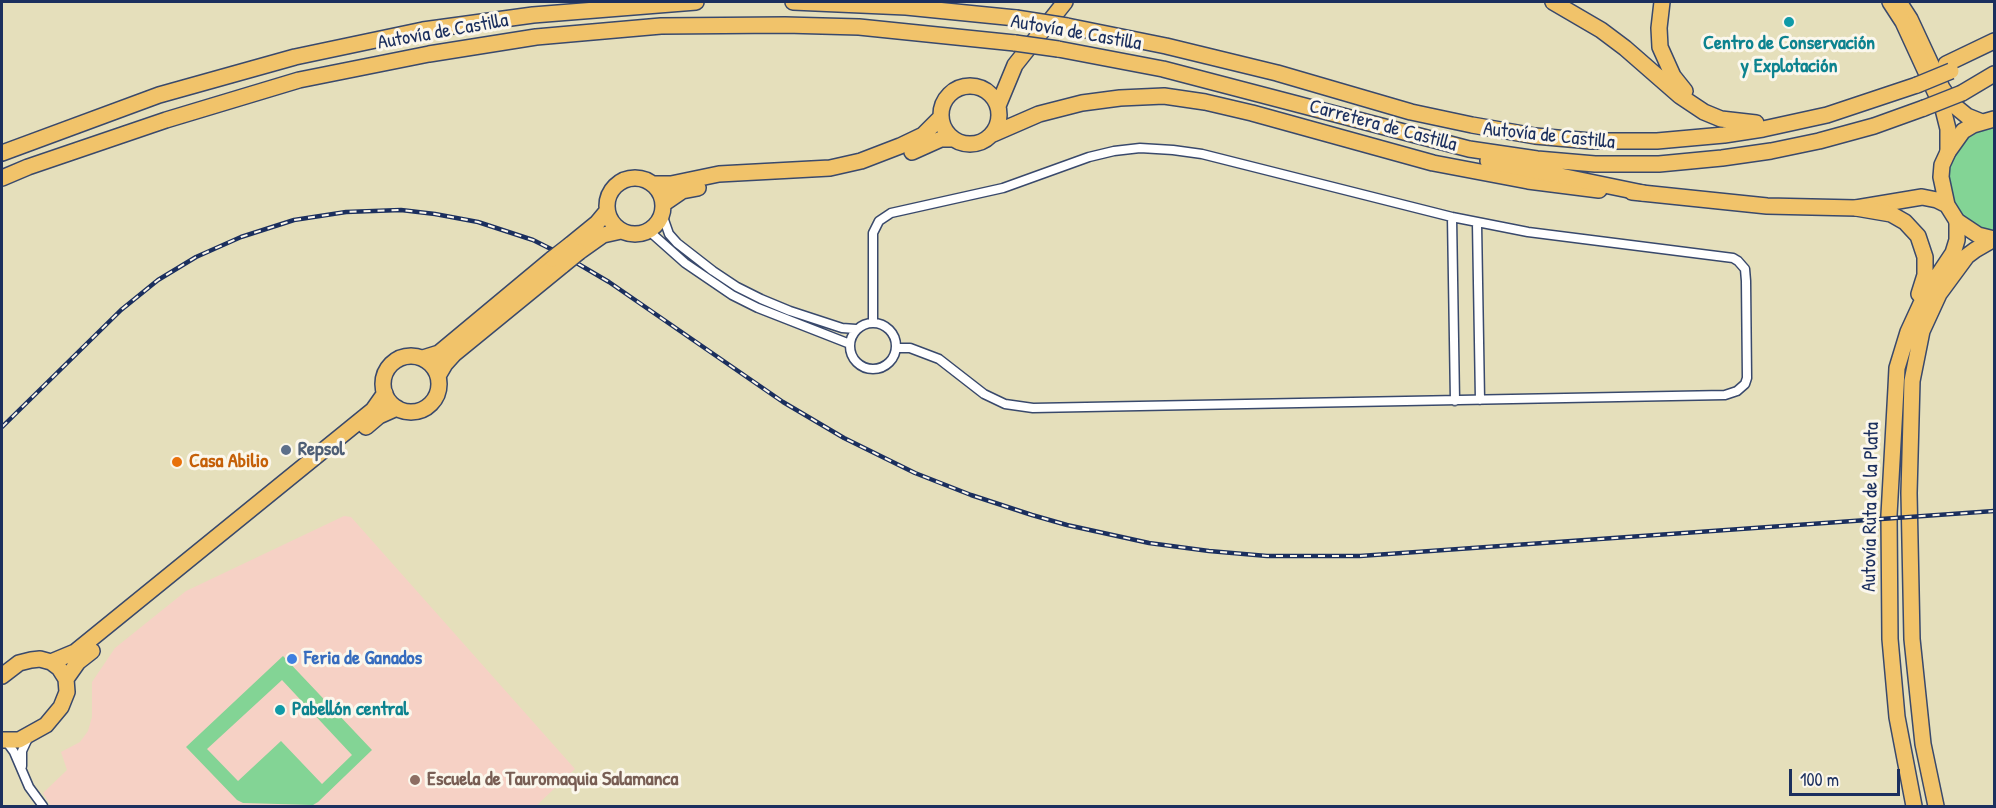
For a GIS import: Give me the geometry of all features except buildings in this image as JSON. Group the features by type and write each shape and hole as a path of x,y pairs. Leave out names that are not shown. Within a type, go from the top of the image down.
{"highway":[{"name":"Autovía de Castilla","path":"2,153 159,95 295,57 423,30 522,16 696,2"},
{"name":"Autovía de Castilla","path":"793,2 906,7 1016,18 1067,26 1166,46 1277,73 1431,116 1535,136 1591,141 1657,141 1724,135 1827,115 1916,82 1995,49"},
{"path":"954,139 943,126 941,117 942,106 948,96 957,89 967,86 978,87 994,82 1015,65 1065,2"},
{"path":"1553,2 1602,30 1680,96 1704,112 1720,119 1763,123 1778,121 1838,106 1882,91"},
{"path":"1662,2 1660,47 1667,66 1686,93 1720,114 1737,118 1769,118 1916,82"},
{"path":"1890,2 1903,22 1943,109 1948,129 1948,152"},
{"path":"1899,2 1910,19 1950,100 1967,116 1988,121"},
{"name":"Autovía de Castilla","path":"2,178 166,120 299,80 429,54 536,37 662,26 785,25 869,28 1058,49 1163,69 1469,149 1537,159 1595,164 1659,164 1781,149 1874,126 1962,93 1995,74"},
{"path":"1948,68 1995,41"},
{"path":"941,117 923,135 900,146 861,161 830,168 719,174 671,184 652,184 636,178 620,182 609,195 608,211 615,226 621,231 630,234 649,231 657,224 663,209 682,191 717,184 832,177 865,171 906,156 941,139 954,139 970,144 978,143 993,134 999,120 998,106 1015,65"},
{"path":"978,87 990,94 998,106"},
{"name":"Carretera de Castilla","path":"993,134 1039,114 1082,103 1164,96 1252,112 1433,163 1528,181 1727,203 1856,208 1922,197 1947,205"},
{"path":"1357,119 1393,134 1474,158 1643,194"},
{"path":"1988,121 1964,131 1948,152 1942,165 1941,177 1947,205 1957,221 1978,235 1994,239"},
{"path":"652,184 660,192 663,209"},
{"path":"1856,208 1882,212 1899,218 1912,228 1926,257 1925,275 1907,321 1897,368"},
{"path":"423,358 432,364 438,376 440,383 438,393 426,408 406,411 397,408 385,393 384,377 392,363 407,356 423,358 439,353 583,242 608,211"},
{"name":"Autovía Ruta de la Plata","path":"1914,807 1897,717 1890,639 1889,515 1897,368 1908,332 1925,295 1955,248 1958,233 1957,221"},
{"path":"583,242 621,231"},
{"name":"Autovía Ruta de la Plata","path":"1936,807 1923,744 1912,639 1909,493 1912,381 1922,331 1939,294 1967,256 1994,239"},
{"path":"438,376 454,354 558,262"},
{"path":"2,676 20,663 31,660 51,662 75,652 373,410 385,393"},
{"path":"66,679 78,662 379,416 397,408"},
{"path":"4,740 19,740 29,735 46,725 61,707 68,692 66,679 59,668 51,662"}],"street":[{"path":"873,322 873,233 879,221 891,213 1003,188 1114,151 1151,149 1202,154 1477,223 1528,232 1732,258 1745,269 1747,378 1745,384 1731,395 1033,408 1005,404 984,394 939,359 910,348 896,348"},
{"path":"663,209 669,234 677,243 737,287 790,311 842,328 856,329"},
{"path":"1452,217 1455,401"},
{"path":"1477,223 1480,400"},
{"path":"649,231 685,263 732,295 758,308 850,344"},
{"path":"873,322 888,327 893,333 896,348 894,356 883,367 868,368 855,360 851,354 850,339 856,329 873,322"},
{"path":"24,776 22,751 29,735"},
{"path":"4,740 14,752 28,787 43,807"}],"shaded area":[{"name":"Feria de Ganados","path":"344,516 351,517 575,769 536,806 51,806 43,793 67,770 61,752 80,742 88,731 92,717 92,682 115,648 186,591"}],"green space":[{"path":"1994,125 1994,234 1975,228 1952,206 1947,168 1968,135"},
{"path":"283,656 372,750 313,805 243,803 237,800 186,747","holes":["282,680 352,755 322,784 281,741 238,781 207,749"]}],"railway":[{"path":"2,427 121,310 158,280 196,257 241,237 294,220 346,212 401,210 478,222 533,240 563,255 609,282 783,402 844,438 915,473 1032,515 1149,543 1267,556 1360,556 1994,511"}],"place":[{"name":"Centro de Conservación y Explotación","path":"1789,22"},
{"name":"Repsol","path":"286,450"},
{"name":"Casa Abilio","path":"177,462"},
{"name":"Feria de Ganados","path":"292,659"},
{"name":"Pabellón central","path":"280,710"},
{"name":"Escuela de Tauromaquia Salamanca","path":"415,780"}]}
